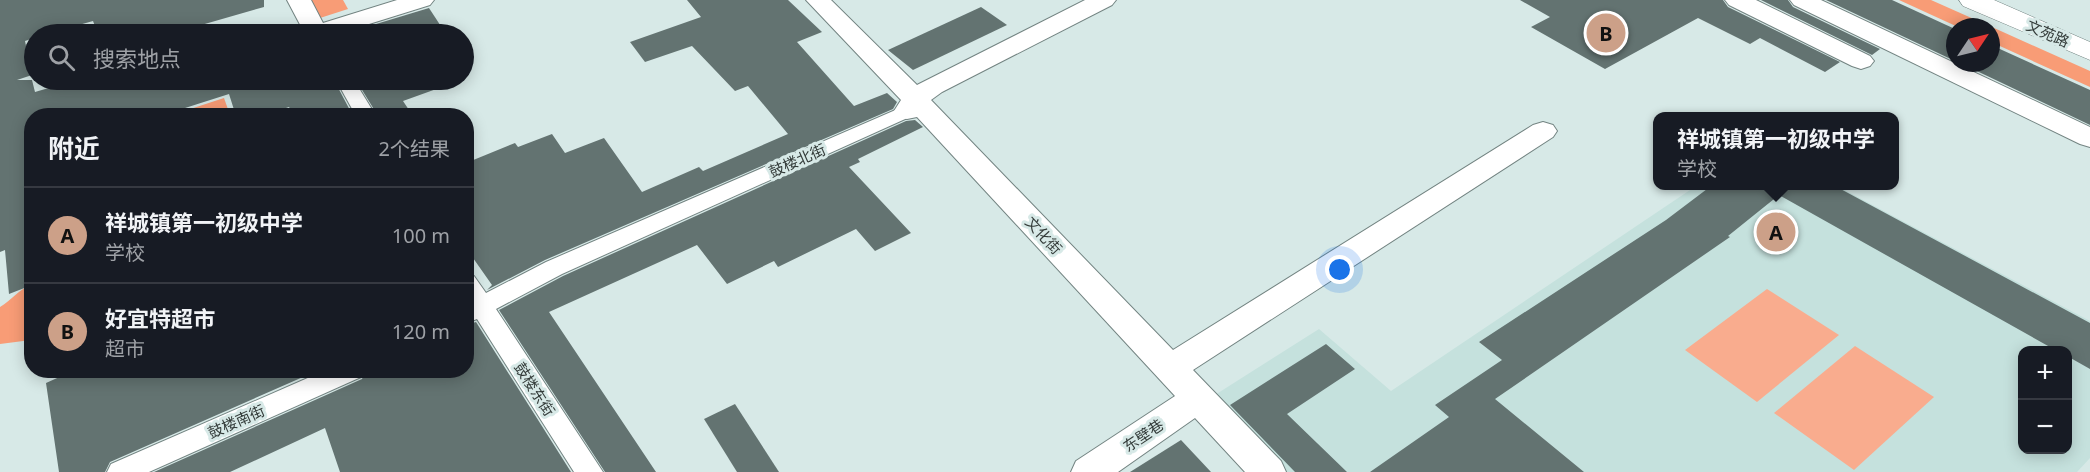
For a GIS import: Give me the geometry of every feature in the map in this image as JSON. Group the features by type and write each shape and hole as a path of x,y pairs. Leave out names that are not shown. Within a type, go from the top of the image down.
{"main road":[{"name":"文苑路","path":"1972,0 2090,52"}],"street":[{"path":"299,0 312,24"},
{"path":"348,24 422,0"},
{"name":"文化街","path":"818,0 911,105 1268,472"},
{"name":"鼓楼北街","path":"474,310 555,268 911,105 933,86 1104,0"},
{"path":"1737,0 1861,61"},
{"path":"1802,0 2090,138"},
{"path":"351,90 361,108"},
{"path":"1169,369 1543,131"},
{"name":"鼓楼东街","path":"474,310 590,472"},
{"name":"鼓楼南街","path":"121,472 334,378"},
{"name":"东壁巷","path":"1089,472 1198,398"}],"shaded area":[{"path":"311,0 343,0 348,9 320,18"},
{"path":"1899,0 1931,0 1972,18 1946,18 1946,22"},
{"path":"2000,31 2090,71 2090,87 2000,46"},
{"path":"224,98 228,108 193,108"},
{"path":"1690,190 1844,190 2090,321 2090,458 2077,472 1280,472 1207,400 1319,329 1391,391"},
{"path":"24,289 24,341 0,344 0,307"},
{"path":"1767,289 1839,335 1757,402 1685,350"},
{"path":"1855,346 1934,397 1854,470 1774,413"}],"building":[{"path":"0,0 264,0 264,7 205,24 94,24 93,21 82,24 24,24 24,78 17,80 24,80 24,90 34,90 35,92 42,90 339,90 349,108 233,108 229,94 185,108 24,108 24,288 9,294 5,250 0,252"},
{"path":"687,0 788,0 822,32 797,42 854,106 887,93 897,102 893,109 545,260 487,290 492,285 474,259 474,160 515,143 518,147 552,134 565,153 604,138 642,192 699,167 703,171 788,134 748,86 735,91 692,46 645,62 630,42 701,17"},
{"path":"1520,0 1723,0 1728,7 1840,62 1825,72 1760,38 1750,44 1698,18 1605,69 1531,27 1550,17"},
{"path":"1761,0 1788,0 1793,7 1880,49 1872,55"},
{"path":"1826,0 1892,0 1946,25 1946,57"},
{"path":"981,7 1007,25 913,70 888,50"},
{"path":"429,8 439,24 376,24"},
{"path":"2000,49 2090,90 2090,125 1979,72 2000,72"},
{"path":"362,90 434,90 403,101 408,108 373,108"},
{"path":"915,120 923,127 858,159 860,162 849,167 911,233 875,251 856,229 778,267 774,261 727,284 697,245 549,312 656,472 605,472 499,310 563,276 906,121"},
{"path":"1706,190 1842,190 2090,323 2090,369 2072,359 2072,346 2048,346 1779,195 1728,236 1730,237 1495,399 1584,472 1370,472 1449,417 1435,405 1502,360 1479,342 1666,220"},
{"path":"476,322 571,472 340,472 325,428 230,472 154,472 362,378 474,378 474,323"},
{"path":"1326,344 1355,369 1287,414 1347,472 1295,472 1230,405"},
{"path":"57,378 301,378 110,462 105,472 59,472 46,383"},
{"path":"735,404 779,472 737,472 704,419"},
{"path":"1181,440 1211,472 1130,472"}],"place":[{"name":"好宜特超市","path":"1606,33"},
{"name":"祥城镇第一初级中学","path":"1776,232"}]}
